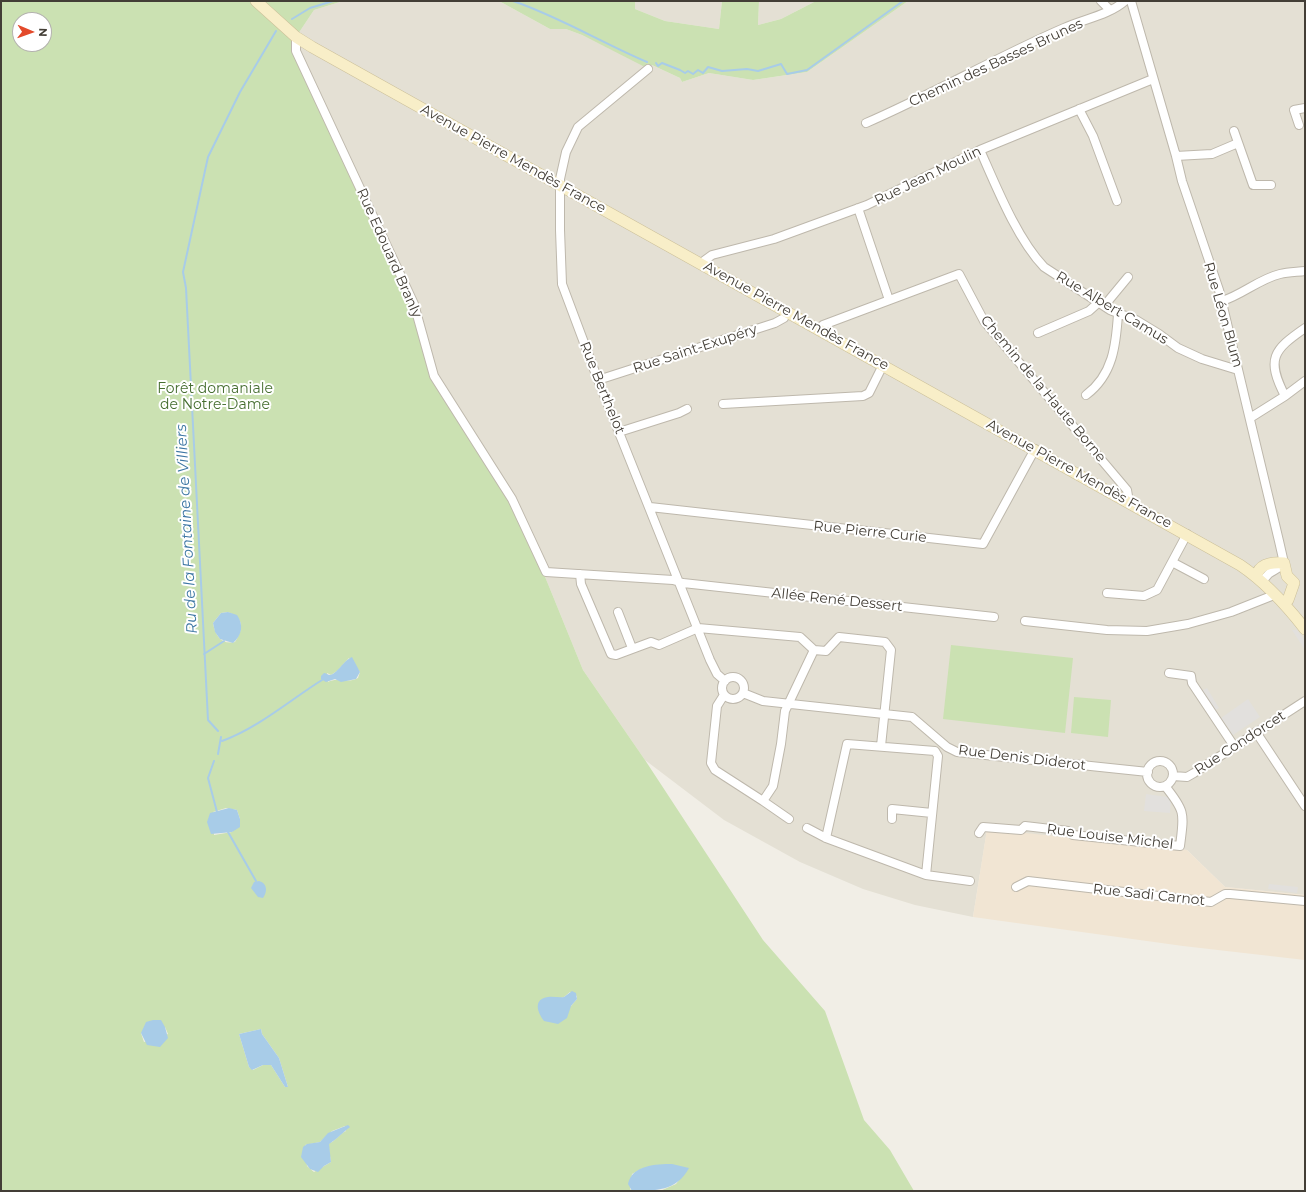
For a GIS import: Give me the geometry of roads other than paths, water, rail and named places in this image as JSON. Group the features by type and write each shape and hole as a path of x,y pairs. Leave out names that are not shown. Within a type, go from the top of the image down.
{"main road":[{"name":"Avenue Pierre Mendès France","path":"256,1 296,37 1240,565 1260,578 1288,600 1305,623"},
{"path":"1260,578 1260,568 1270,563 1284,564"},
{"name":"Rue Léon Blum","path":"1284,564 1287,576 1300,583"},
{"name":"Avenue Pierre Mendès France","path":"1260,578 1274,595 1291,611 1305,629"},
{"path":"1288,600 1300,583"}],"street":[{"path":"1101,1 1110,10"},
{"name":"Chemin des Basses Brunes","path":"866,123 1064,28 1110,10 1126,1"},
{"name":"Rue Léon Blum","path":"1131,1 1176,156 1182,182 1209,263 1214,273 1222,301 1284,564"},
{"name":"Rue Edouard Branly","path":"296,37 296,51 414,304 434,376 512,499 546,572"},
{"name":"Rue Berthelot","path":"648,69 578,127 566,152 560,186 562,284 598,380 680,582"},
{"name":"Rue Jean Moulin","path":"701,263 712,255 774,239 858,208 980,150 1153,79"},
{"path":"1299,125 1294,110 1305,108"},
{"path":"1079,109 1093,136 1117,201"},
{"path":"1234,131 1253,185 1271,185"},
{"path":"1176,156 1212,154 1238,143"},
{"name":"Rue Albert Camus","path":"980,150 1001,198 1035,258 1044,267 1059,278 1118,314 1136,320 1178,348 1202,359 1238,370"},
{"path":"818,329 824,325 889,300 858,208"},
{"path":"1222,301 1232,298 1251,286 1279,274 1305,271"},
{"name":"Chemin de la Haute Borne","path":"889,300 959,274 984,321 1127,490 1129,502"},
{"path":"1038,333 1089,311 1101,304 1128,277"},
{"name":"Rue Saint-Exupéry","path":"598,380 776,323 784,318 788,312"},
{"path":"1086,395 1093,389 1112,361 1118,314"},
{"path":"1285,396 1277,380 1274,360 1277,350 1282,344 1305,328"},
{"path":"723,404 863,396 869,393 884,365"},
{"path":"1250,418 1285,396 1305,381"},
{"path":"619,432 679,413 686,409"},
{"name":"Rue Pierre Curie","path":"650,507 983,544 1035,450"},
{"path":"1107,594 1144,596 1157,590 1187,534"},
{"path":"1172,562 1204,579"},
{"name":"Allée René Dessert","path":"546,572 673,580 994,617"},
{"path":"580,574 581,584 611,654 616,655 651,642 659,645 698,628 800,637 814,650 826,651 839,637 885,642 891,650 881,746"},
{"path":"680,582 717,674 724,681"},
{"path":"1025,621 1106,630 1147,631 1188,624 1274,595"},
{"path":"618,612 632,648"},
{"path":"763,801 772,786 781,744 785,711 814,650"},
{"path":"1169,673 1191,676 1192,683 1234,746"},
{"path":"731,677 738,678 742,683 743,693 734,700 724,695 722,688 724,681 731,677"},
{"name":"Rue Denis Diderot","path":"743,693 763,702 912,717 947,747 957,752 1148,772"},
{"path":"724,695 716,706 711,763 715,770 789,819"},
{"name":"Rue Condorcet","path":"1173,776 1187,776 1305,700"},
{"path":"1256,732 1305,806"},
{"path":"826,838 847,744 934,751 938,756 926,874"},
{"path":"1160,761 1171,767 1173,776 1171,782 1165,786 1156,786 1149,781 1148,772 1152,765 1160,761"},
{"name":"Rue Louise Michel","path":"979,833 983,827 1021,830 1025,826 1068,831 1073,835 1180,846 1183,811 1165,786"},
{"path":"892,819 892,809 932,813"},
{"path":"807,828 826,838 926,874 970,881"},
{"name":"Rue Sadi Carnot","path":"1016,887 1028,881 1211,902 1225,894 1305,901"}],"water":[{"path":"228,612 237,615 241,622 240,633 233,643 220,639 215,632 213,623 221,613"},
{"path":"352,657 360,672 356,679 341,682 335,679 326,682 321,679 321,676 324,673 329,675 332,674"},
{"path":"229,808 237,810 240,819 240,827 232,832 211,834 207,822 210,813"},
{"path":"259,881 265,885 266,888 266,893 263,898 258,897 251,888 254,882"},
{"path":"572,991 576,993 577,999 571,1006 567,1018 558,1024 544,1021 538,1010 538,1003 540,1000 548,997 564,997"},
{"path":"161,1020 168,1038 160,1047 147,1045 141,1033 146,1022"},
{"path":"261,1029 262,1034 279,1058 288,1087 285,1087 271,1065 263,1065 252,1070 249,1067 239,1034"},
{"path":"348,1125 350,1127 329,1144 331,1162 318,1172 310,1169 301,1157 303,1147 307,1144 320,1142 328,1133"},
{"path":"672,1164 689,1168 684,1176 672,1185 657,1190 632,1191 628,1184 630,1178 639,1169 652,1165"}],"waterway":[{"name":"Ru de la Fontaine de Villiers","path":"292,19 310,8 333,1"},
{"name":"Ru de la Fontaine de Villiers","path":"513,1 564,22 647,62"},
{"name":"Ru de la Fontaine de Villiers","path":"656,63 658,66 662,63 685,73 688,71 693,74 698,70 703,73 708,67 722,71 747,69 758,71 781,64 787,74 807,70 903,1"},
{"name":"Ru de la Fontaine de Villiers","path":"218,731 208,720 186,288 183,272 208,157 240,92 276,31"},
{"path":"204,654 224,641"},
{"path":"222,741 248,729 322,680"},
{"path":"218,754 221,737"},
{"path":"214,761 208,778 217,812"},
{"path":"228,832 256,881"}],"park label":[{"name":"Forêt domaniale de Notre-Dame","path":"215,398"}]}
